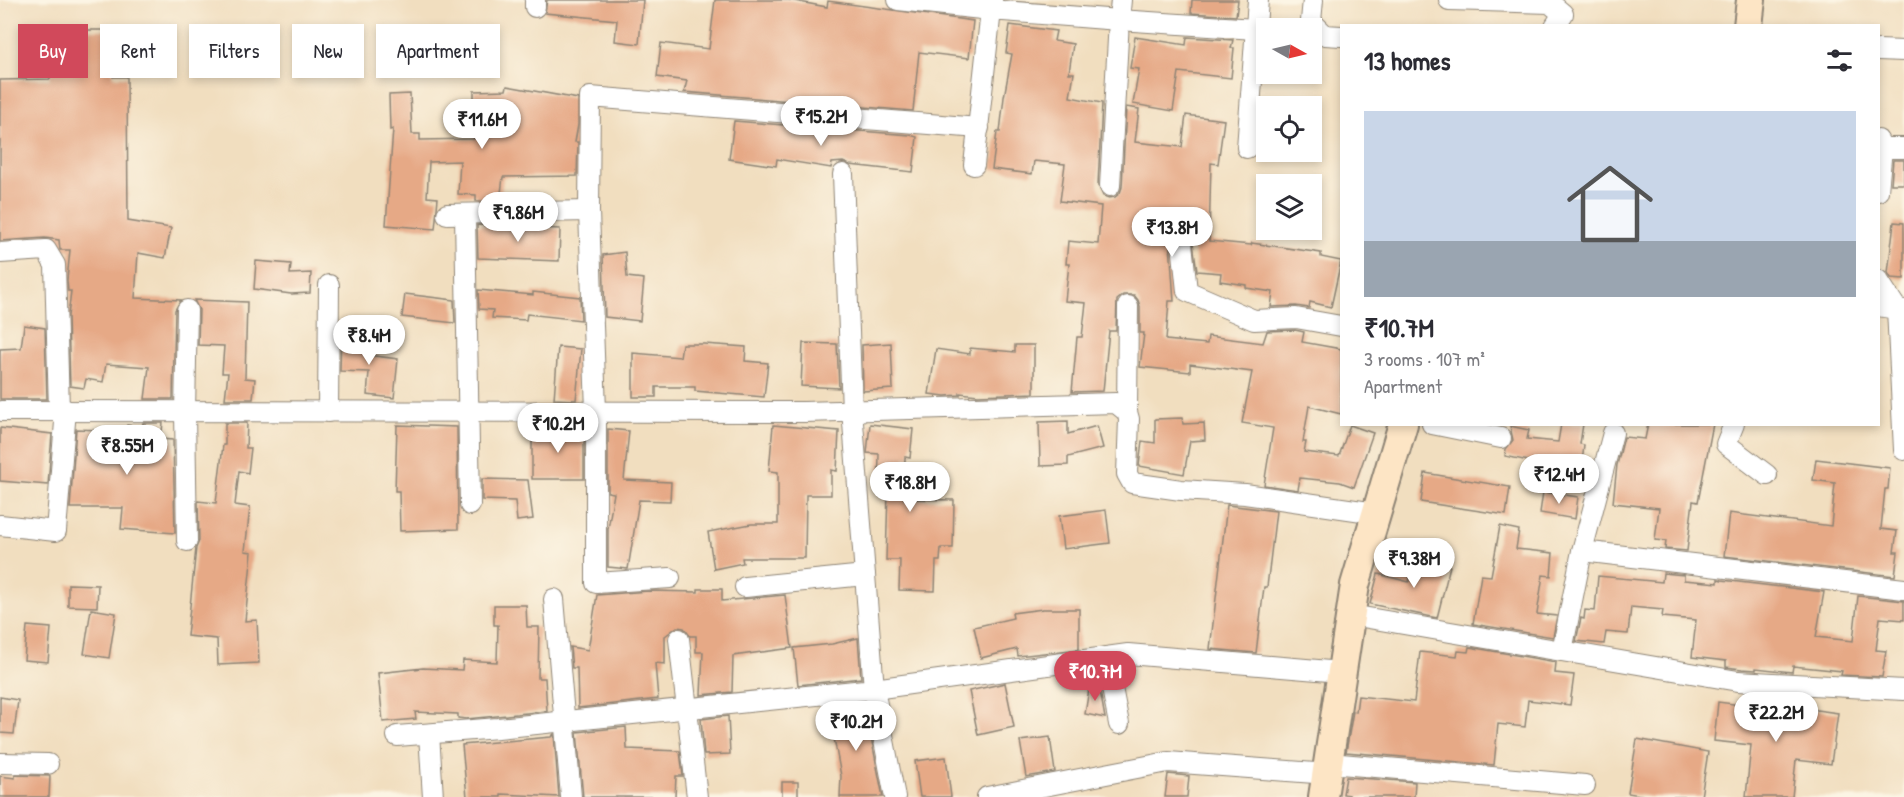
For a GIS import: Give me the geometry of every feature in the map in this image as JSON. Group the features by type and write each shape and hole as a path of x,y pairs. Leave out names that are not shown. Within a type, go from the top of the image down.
{"street":[{"path":"898,0 1120,10 1255,29"},
{"path":"1247,148 1258,0"},
{"path":"1313,0 1311,21 1325,35 1340,36"},
{"path":"1449,0 1550,3 1563,14 1556,24"},
{"path":"1748,24 1751,0"},
{"path":"974,165 991,5"},
{"path":"1110,186 1120,10"},
{"path":"1880,50 1904,51"},
{"path":"670,578 596,583 596,411 589,211 590,97 979,128"},
{"path":"1880,144 1904,148"},
{"path":"843,174 852,410 874,689 896,797"},
{"path":"470,505 468,411 456,214 589,211"},
{"path":"1182,243 1186,291 1254,320 1296,318 1340,326"},
{"path":"0,253 46,250 55,266 62,410 56,531 0,525"},
{"path":"1880,284 1893,308 1904,450"},
{"path":"328,412 329,285"},
{"path":"1128,306 1127,474 1132,483 1181,490 1245,494 1376,513"},
{"path":"187,310 185,412 187,541"},
{"path":"1,411 804,412 1116,403 1127,412"},
{"path":"1323,797 1355,585 1401,426"},
{"path":"1442,426 1501,438"},
{"path":"1733,426 1726,444 1767,475"},
{"path":"1562,651 1582,550 1613,433"},
{"path":"1582,550 1904,589"},
{"path":"745,588 865,575"},
{"path":"554,599 571,797"},
{"path":"1351,615 1738,681 1904,690"},
{"path":"679,639 697,797"},
{"path":"397,736 874,689 1128,654 1341,672"},
{"path":"1106,657 1119,724"},
{"path":"429,734 433,797"},
{"path":"987,797 1168,762 1315,773 1325,773 1329,763"},
{"path":"0,763 48,764"},
{"path":"1329,763 1585,785"}],"building":[{"path":"547,0 643,0 639,44 615,41 617,20 545,13"},
{"path":"715,0 789,0 827,7 828,1 973,21 969,58 919,52 913,111 684,92 687,81 657,77 661,43 709,49"},
{"path":"1192,0 1238,0 1236,16 1191,13"},
{"path":"1010,25 1056,31 1054,41 1073,44 1069,73 1074,73 1070,97 1102,103 1098,185 1103,196 1115,197 1120,193 1122,187 1126,107 1139,109 1135,142 1182,147 1186,115 1224,120 1218,164 1211,163 1209,241 1251,245 1252,243 1321,253 1321,257 1340,261 1331,307 1310,302 1309,308 1271,307 1273,292 1220,281 1221,273 1197,271 1192,236 1186,232 1175,233 1170,244 1174,301 1169,301 1166,340 1207,344 1208,336 1263,343 1267,331 1295,330 1304,332 1302,342 1340,349 1340,414 1309,406 1303,442 1306,442 1304,452 1339,456 1350,426 1373,433 1354,487 1340,482 1300,478 1298,490 1264,485 1273,428 1242,423 1252,372 1190,364 1190,372 1140,367 1144,333 1140,333 1140,306 1134,295 1123,295 1117,300 1116,331 1109,331 1103,391 1072,392 1077,337 1082,337 1086,303 1065,301 1069,264 1066,264 1068,241 1098,244 1101,206 1060,201 1065,164 1034,161 1032,174 992,169 1012,54 1006,53"},
{"path":"88,30 100,30 100,78 127,78 128,221 171,228 165,258 138,253 135,298 181,300 175,310 173,399 145,399 149,367 106,364 103,382 86,379 84,388 70,386 68,316 71,291 68,291 67,280 70,250 60,250 59,240 45,238 0,241 0,80 88,78"},
{"path":"1135,37 1186,45 1187,37 1233,40 1231,78 1179,72 1173,111 1133,104 1139,69 1130,68"},
{"path":"507,86 578,99 578,125 575,142 578,142 577,176 503,177 500,201 476,201 476,195 458,194 460,161 429,162 427,197 438,198 435,229 386,225 393,129 390,130 389,95 410,94 412,134 420,134 420,140 474,139 474,91 506,90"},
{"path":"734,121 910,135 917,137 913,172 850,165 843,162 832,163 831,168 777,159 776,166 729,159"},
{"path":"1893,160 1904,160 1904,184 1891,184"},
{"path":"1894,222 1904,223 1904,279 1891,278 1888,273"},
{"path":"477,225 560,229 559,261 478,258"},
{"path":"625,252 627,277 644,279 640,321 605,317 603,255"},
{"path":"256,261 291,264 290,274 311,273 310,293 291,294 254,289"},
{"path":"478,290 580,297 581,320 527,314 526,320 492,318 493,310 479,309"},
{"path":"405,294 454,300 455,323 402,317"},
{"path":"194,300 247,302 245,378 255,379 253,399 225,399 228,373 222,373 224,346 198,345 199,310"},
{"path":"24,325 45,328 47,399 0,399 0,349 21,348"},
{"path":"341,336 368,337 367,355 398,359 394,398 367,395 369,372 340,371"},
{"path":"803,343 837,344 839,388 801,386"},
{"path":"891,343 893,389 863,391 862,345"},
{"path":"682,344 746,347 745,361 768,363 764,397 695,391 695,387 656,387 656,397 633,397 633,353 680,357"},
{"path":"1015,345 1034,345 1034,393 978,395 960,393 960,395 945,396 929,394 936,349 970,354 970,348 1015,352"},
{"path":"558,347 581,349 576,400 554,399"},
{"path":"1182,418 1183,424 1204,423 1205,440 1190,441 1184,474 1139,466 1142,441 1155,443 1155,419"},
{"path":"1068,421 1068,434 1097,426 1103,448 1068,457 1068,465 1040,466 1039,422"},
{"path":"143,423 163,423 161,439 173,440 175,533 121,529 123,508 70,508 76,429 126,431 127,425 142,427"},
{"path":"225,423 247,423 246,448 251,448 248,473 239,471 235,505 250,507 245,551 252,552 245,621 257,620 259,663 218,665 217,639 187,636 196,548 199,541 198,501 216,503 223,445 225,445"},
{"path":"870,424 913,429 910,458 905,457 904,499 954,500 953,548 941,548 940,561 936,561 935,591 899,590 900,560 886,560 888,492 878,492 879,454 867,453"},
{"path":"397,425 457,427 458,529 400,531 399,491 395,491"},
{"path":"773,425 839,431 837,471 831,470 831,495 806,495 805,558 742,558 743,563 714,569 708,532 751,524 778,524 778,472 769,471"},
{"path":"1510,426 1529,430 1527,439 1558,442 1561,426 1583,426 1580,444 1584,445 1581,472 1505,456 1506,449 1513,440"},
{"path":"1648,426 1713,426 1698,502 1693,501 1687,551 1665,549 1666,541 1655,540 1659,508 1613,503 1617,465 1624,437 1645,439"},
{"path":"0,428 52,434 48,485 0,481"},
{"path":"532,428 584,428 584,479 532,479"},
{"path":"608,429 629,431 624,480 671,482 670,501 639,500 628,569 608,567 608,529 614,493 608,492"},
{"path":"1816,459 1890,468 1888,489 1885,489 1881,529 1897,531 1894,552 1898,552 1895,576 1724,556 1729,513 1831,526 1835,483 1813,480"},
{"path":"1425,473 1510,487 1506,515 1421,502"},
{"path":"482,479 528,480 533,519 517,521 515,501 482,500"},
{"path":"1543,492 1578,497 1575,519 1540,513"},
{"path":"1227,505 1276,511 1256,653 1210,649"},
{"path":"1106,510 1110,543 1063,549 1059,516"},
{"path":"1500,526 1519,530 1516,549 1553,553 1551,576 1543,575 1537,614 1557,616 1553,637 1473,624 1481,575 1491,576"},
{"path":"1415,557 1450,566 1437,618 1370,604 1378,574 1409,582"},
{"path":"1663,573 1684,575 1684,580 1718,583 1718,579 1824,592 1816,637 1853,641 1858,596 1904,601 1904,620 1880,618 1876,650 1886,651 1882,677 1841,675 1842,671 1793,666 1792,672 1756,668 1756,670 1742,669 1726,667 1726,661 1692,657 1696,620 1662,617 1663,610 1631,607 1628,634 1606,632 1604,644 1576,641 1585,610 1595,611 1598,576 1662,582"},
{"path":"68,584 98,585 97,607 68,606"},
{"path":"698,589 722,589 722,601 785,595 792,648 733,656 732,692 701,695 703,652 696,652 696,636 690,636 684,628 677,627 665,636 665,664 655,663 658,699 578,708 577,668 572,668 570,647 588,650 597,595 649,591 698,592"},
{"path":"494,605 526,605 527,627 539,627 538,678 545,678 547,711 466,719 458,718 458,714 415,712 416,719 383,722 378,673 423,668 462,670 463,660 497,662 498,625 494,625"},
{"path":"91,609 116,613 109,658 84,654"},
{"path":"1043,609 1079,609 1079,649 1018,656 1017,649 981,658 974,627 1013,618 1012,613"},
{"path":"27,626 51,628 48,662 24,660"},
{"path":"858,638 861,678 798,685 794,648 832,644"},
{"path":"1469,647 1556,662 1555,673 1574,675 1570,705 1528,700 1525,727 1498,724 1494,765 1346,752 1358,696 1414,702 1420,652 1457,656 1458,651 1468,652"},
{"path":"1005,683 1014,727 978,735 969,691"},
{"path":"1090,683 1099,685 1105,718 1085,714"},
{"path":"0,697 18,700 14,734 0,733"},
{"path":"1743,697 1758,700 1756,707 1801,716 1802,708 1838,713 1831,764 1796,760 1792,797 1746,797 1751,745 1714,741 1718,702 1741,705"},
{"path":"864,702 883,797 840,797 841,776 834,738 833,705"},
{"path":"728,716 730,754 704,755 701,719"},
{"path":"626,727 627,749 680,751 683,776 676,776 675,797 583,797 577,732"},
{"path":"554,734 559,797 501,794 501,797 467,797 462,745 551,737"},
{"path":"1050,737 1055,772 1026,777 1020,741"},
{"path":"1637,739 1708,752 1701,797 1651,797 1628,793"},
{"path":"946,757 951,797 920,797 915,761"},
{"path":"1168,774 1189,776 1187,797 1165,797"},
{"path":"15,775 50,776 49,797 0,797 0,776 15,778"},
{"path":"1346,777 1415,782 1414,797 1349,797 1343,794"},
{"path":"782,782 798,782 798,797 782,797"}]}
